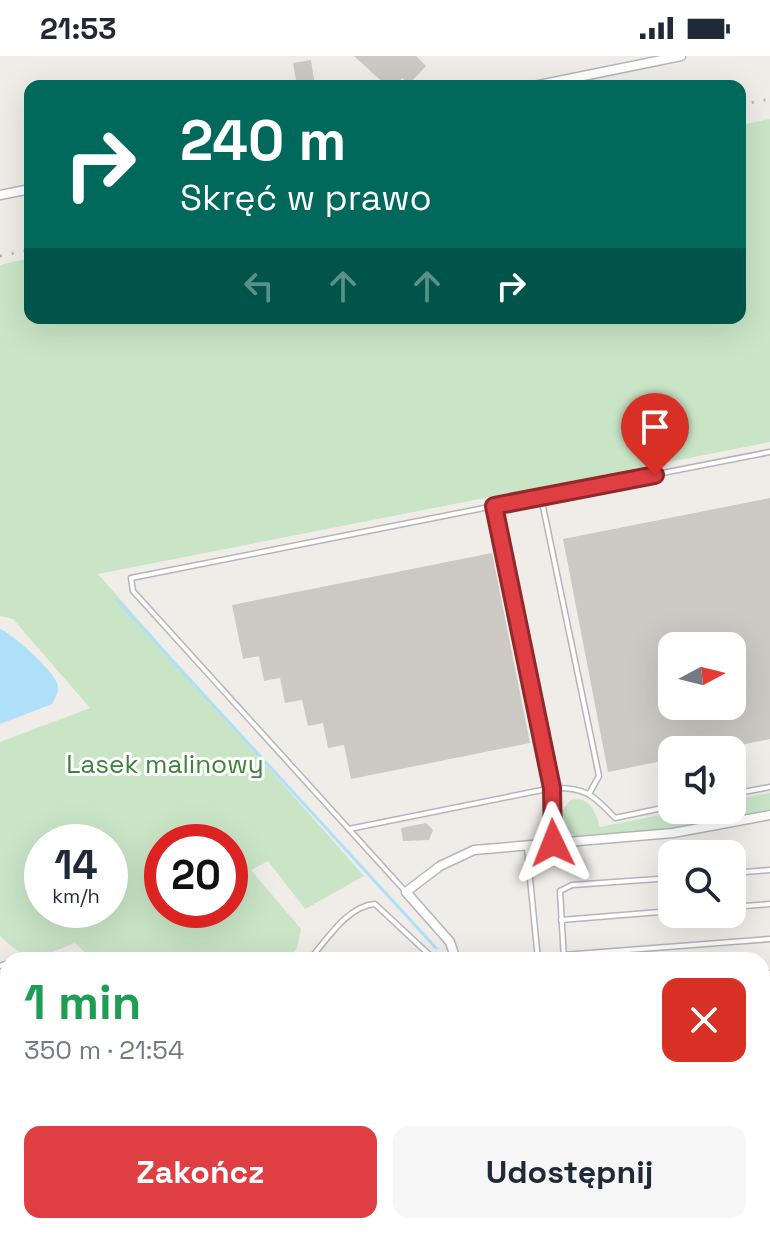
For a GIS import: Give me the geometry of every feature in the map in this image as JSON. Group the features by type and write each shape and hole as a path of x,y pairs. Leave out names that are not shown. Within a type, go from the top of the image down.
{"street":[{"path":"563,80 681,56"},
{"path":"0,195 24,190"},
{"path":"453,952 450,942 406,892 440,866 474,850 673,833 770,815"}],"lane":[{"path":"406,892 133,591 131,578 770,452"},
{"path":"541,497 599,776 589,794"},
{"path":"494,506 552,788 553,843"},
{"path":"349,829 552,788 579,787 615,818 658,809"},
{"path":"746,791 770,787"},
{"path":"527,845 537,952"},
{"path":"746,872 770,870"},
{"path":"564,952 560,891 572,885 658,879"},
{"path":"316,952 351,913 363,905 375,904 426,952"},
{"path":"746,906 770,904"},
{"path":"561,920 658,912"},
{"path":"621,952 770,939"}],"green space":[{"name":"Lasek malinowy","path":"770,119 770,442 98,574 364,876 305,909 268,861 251,870 301,929 294,952 85,952 75,943 52,952 20,952 0,936 0,742 90,708 13,619 0,616 0,265 24,259 24,324 746,324 746,124"},
{"path":"770,793 770,809 746,814 746,797"},
{"path":"570,800 582,800 594,810 600,827 658,815 658,824 698,824 575,836 560,826 559,816"}],"water":[{"path":"0,629 39,660 58,687 52,704 0,724"}],"building":[{"path":"354,56 416,56 426,66 413,80 380,80"},
{"path":"311,60 314,80 296,80 293,63"},
{"path":"770,498 770,739 746,744 746,736 658,736 658,762 608,772 563,539"},
{"path":"492,553 530,743 351,779 344,745 328,748 323,723 308,726 302,700 285,703 280,678 264,681 259,656 243,659 232,605"},
{"path":"426,823 433,830 429,840 403,841 401,828"}],"waterway":[{"path":"117,600 436,948"}],"railway":[{"path":"746,104 770,99"},
{"path":"0,256 24,251"}],"route":[{"path":"553,843 552,788 494,506 655,475"}]}
